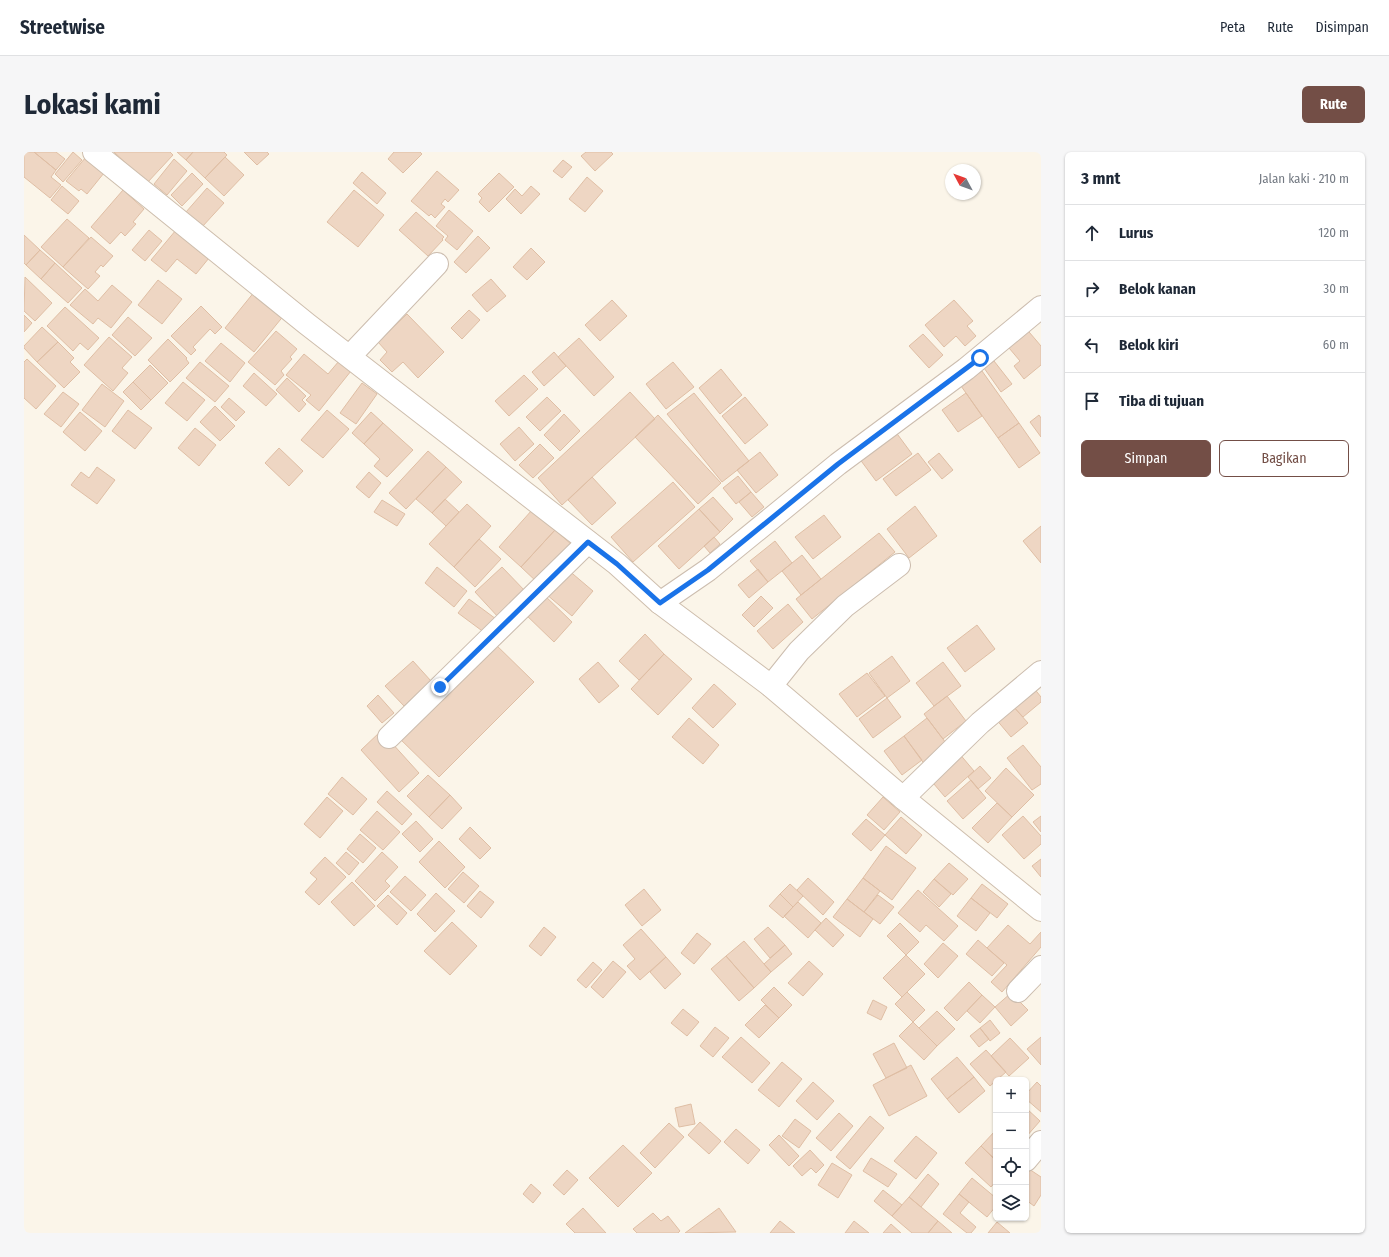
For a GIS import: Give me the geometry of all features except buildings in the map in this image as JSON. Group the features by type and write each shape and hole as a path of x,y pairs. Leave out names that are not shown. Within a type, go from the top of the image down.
{"street":[{"path":"94,152 307,324 617,564 660,603 771,686 903,798 1041,910"},
{"path":"350,356 437,264"},
{"path":"660,603 708,570 838,464 966,369 1041,307"},
{"path":"389,737 588,542"},
{"path":"771,686 799,651 845,606 899,565"},
{"path":"903,798 980,723 1041,672"},
{"path":"1018,991 1041,966"},
{"path":"1029,1156 1041,1142"}],"route":[{"path":"440,687 588,542 617,564 660,603 708,570 728,552 838,464 980,358"}]}
